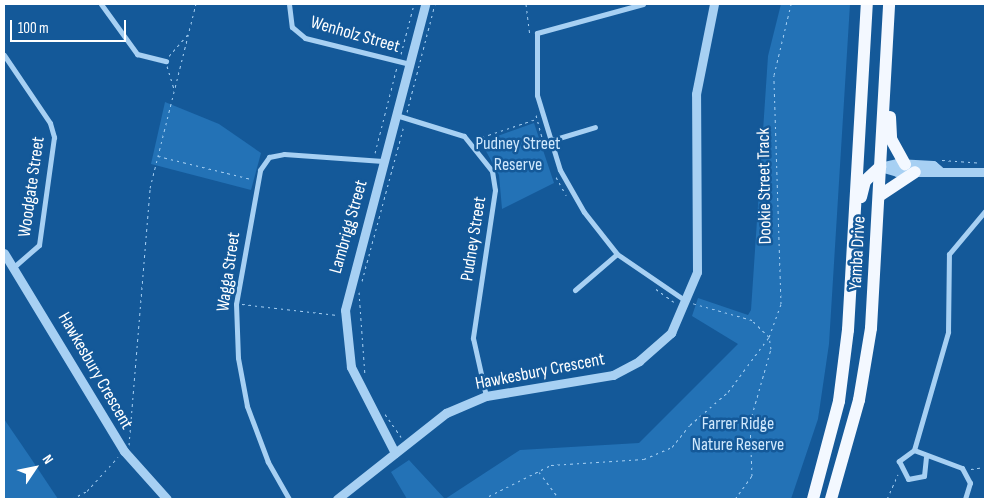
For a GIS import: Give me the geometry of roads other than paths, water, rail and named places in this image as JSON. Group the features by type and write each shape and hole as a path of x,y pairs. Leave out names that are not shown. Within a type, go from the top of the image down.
{"main road":[{"name":"Yamba Drive","path":"813,499 842,384 867,4"},
{"name":"Yamba Drive","path":"830,499 866,364 879,196 889,4"},
{"path":"884,83 891,139 905,164"},
{"path":"854,223 865,181 880,167 867,159 858,142"},
{"path":"879,196 915,172"}],"street":[{"path":"101,4 137,54 166,61"},
{"name":"Wenholz Street","path":"290,4 292,27 305,38 403,62"},
{"name":"Lambrigg Street","path":"395,453 357,383 346,316 350,284 396,111 403,62 425,4"},
{"path":"643,4 537,33 535,81 539,118 547,142 568,186 617,254 688,302"},
{"name":"Hawkesbury Crescent","path":"337,499 446,413 486,396 599,379 625,370 666,338 688,302 698,261 696,94 714,4"},
{"name":"Woodgate Street","path":"4,55 50,123 54,137 39,245 14,266"},
{"name":"Pudney Street","path":"396,111 406,118 450,130 472,139 492,171 495,190 473,338 486,396"},
{"path":"547,142 595,127"},
{"name":"Wagga Street","path":"290,499 268,462 247,406 238,358 236,304 263,162 276,154 383,161"},
{"path":"880,167 905,164 939,165 985,172"},
{"path":"880,167 915,172 939,165"},
{"path":"926,457 928,467 920,478 908,479 902,473 901,458 914,450 948,332 949,254 985,211"},
{"name":"Hawkesbury Crescent","path":"4,253 14,266 124,451 167,499"},
{"path":"575,290 617,254"},
{"path":"914,450 926,457 964,471 970,483 965,499"}],"park label":[{"name":"Pudney Street Reserve","path":"518,155"},
{"name":"Farrer Ridge Nature Reserve","path":"738,435"}]}
